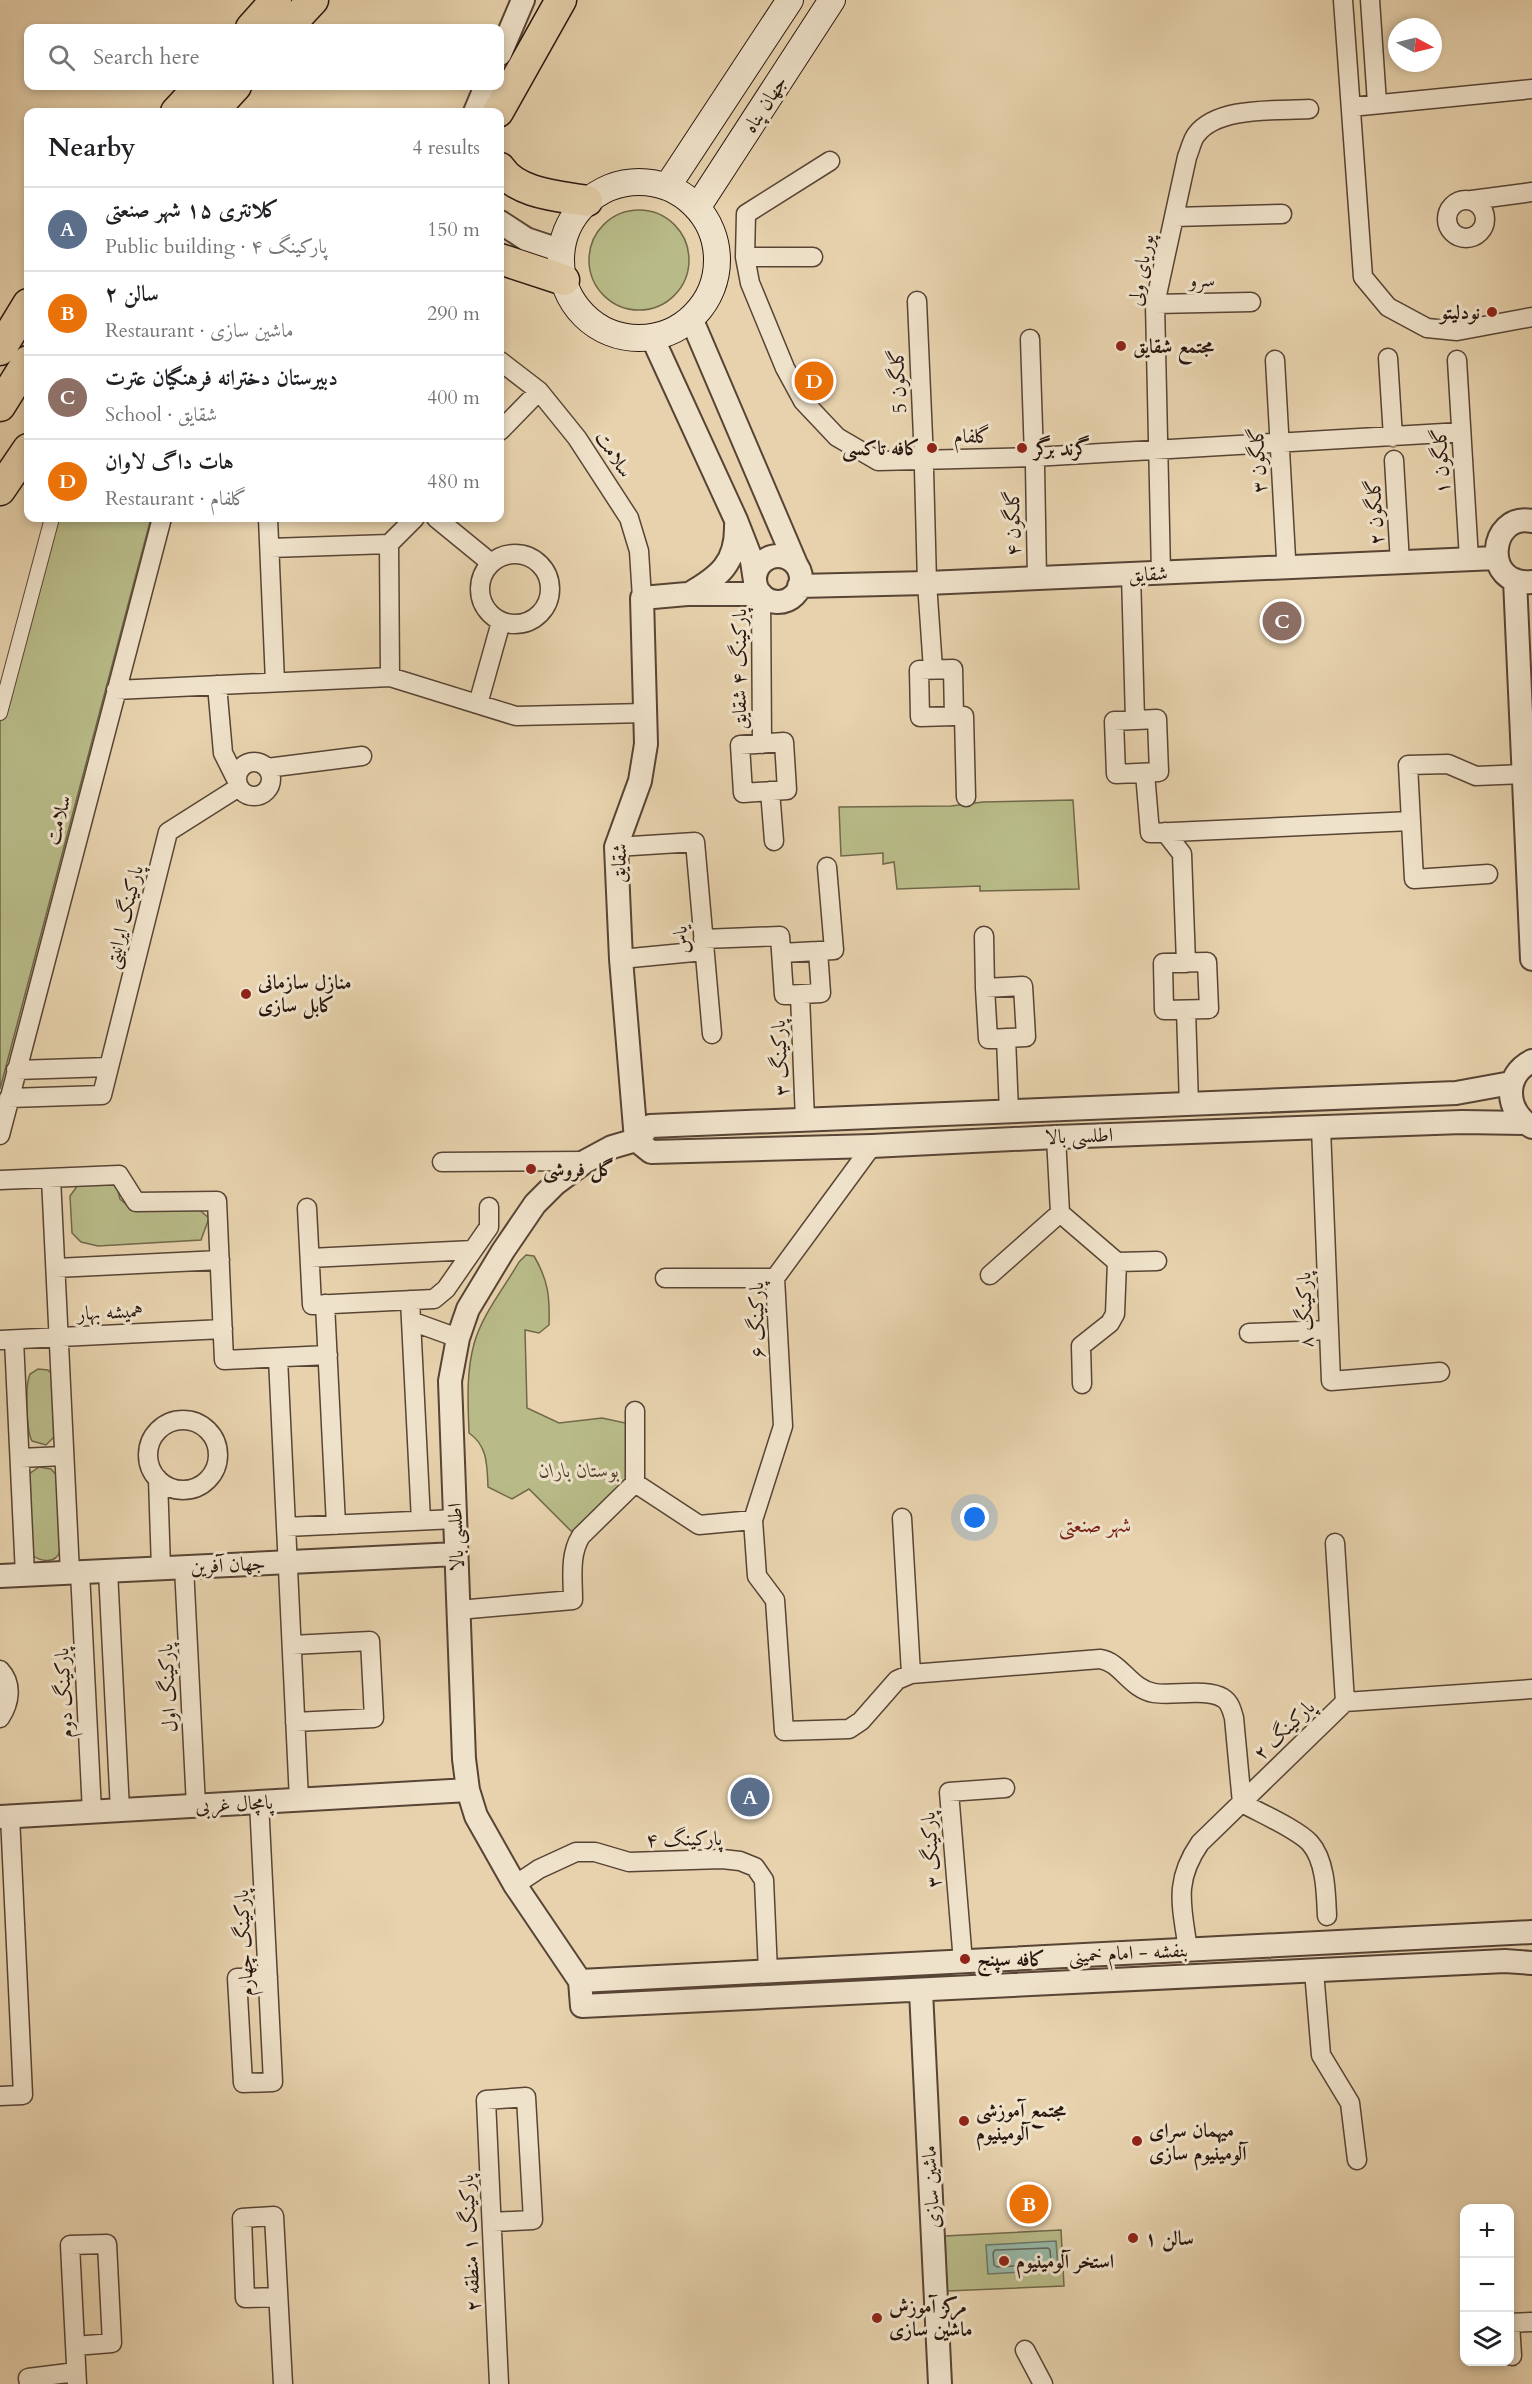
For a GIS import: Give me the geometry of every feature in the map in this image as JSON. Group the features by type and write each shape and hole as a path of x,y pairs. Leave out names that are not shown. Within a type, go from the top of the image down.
{"highway":[{"path":"255,24 276,0"},
{"path":"291,24 313,0"},
{"path":"500,108 561,0"},
{"path":"180,108 196,90"},
{"path":"216,108 232,90"},
{"path":"504,175 506,178 537,192 587,201"},
{"path":"504,259 563,266"},
{"path":"0,350 24,311"},
{"path":"0,406 24,367"},
{"path":"0,490 24,455"}],"main road":[{"name":"جهان پناه","path":"667,187 790,0"},
{"name":"جهان پناه","path":"697,208 831,0"},
{"path":"625,183 653,183 667,187 688,199 697,208 711,231 717,257 716,271 707,297 690,318 679,327 652,337 624,336 597,326 576,306 563,266 570,224 587,201 605,190 625,183"}],"street":[{"path":"504,45 523,0"},
{"path":"1343,0 1363,277 1388,307 1427,328 1457,331 1532,317"},
{"path":"1370,0 1377,103"},
{"path":"1351,107 1532,89"},
{"path":"477,108 484,90"},
{"name":"پوریای ولی","path":"1161,573 1155,304 1187,157 1196,135 1211,121 1228,114 1309,109"},
{"name":"گلفام","path":"830,161 746,214 745,257 750,283 785,368 803,401 837,437 878,461 924,464 1034,461 1158,450 1461,432"},
{"path":"1472,200 1532,192"},
{"path":"1174,217 1282,214"},
{"path":"504,225 563,266"},
{"path":"745,257 813,257"},
{"name":"گلگون 5","path":"917,301 927,584 933,669"},
{"name":"سرو","path":"1155,304 1251,302"},
{"path":"652,337 736,520 752,561 758,587 768,600 782,601 791,598 799,586 800,572 690,318"},
{"name":"گلگون ۴","path":"1030,339 1037,579"},
{"path":"1388,358 1393,437"},
{"name":"گلگون ۳","path":"1275,360 1286,558"},
{"name":"گلگون ۱","path":"1457,360 1469,559"},
{"name":"سلامت","path":"504,364 539,391 577,438 629,518 639,551 642,598"},
{"path":"504,427 539,391"},
{"name":"گلگون ۲","path":"1395,460 1400,562"},
{"path":"1531,518 1507,527 1496,546 1496,558 1503,571 1523,581 1532,959"},
{"path":"687,594 710,582 723,570 731,558 736,536 736,520"},
{"path":"0,713 51,522"},
{"name":"سلامت","path":"0,1135 161,522"},
{"path":"268,522 275,682"},
{"path":"270,548 389,544 411,522"},
{"path":"441,522 491,563"},
{"path":"389,544 390,677"},
{"path":"512,554 524,555 543,568 550,589 548,600 543,610 534,619 524,623 501,622 484,606 480,584 491,563 512,554"},
{"path":"758,587 758,567 767,558 783,556 796,564"},
{"name":"شقایق","path":"799,586 927,584 1496,558"},
{"path":"1131,574 1135,720"},
{"path":"642,598 758,587"},
{"name":"پارکینگ ۴ شقایق","path":"758,587 762,744"},
{"name":"شقایق","path":"636,1140 621,959 616,847 640,781 646,744 642,598"},
{"path":"478,704 501,622"},
{"path":"954,716 953,669 919,670 920,717 964,716 966,797"},
{"path":"116,690 390,677 516,716 645,713"},
{"path":"217,685 223,753 238,784 247,795 259,796 271,783 270,772 258,762 247,764 239,771 238,784"},
{"path":"1157,719 1159,772 1145,773 1116,774 1114,721 1157,719"},
{"path":"784,742 787,790 770,791 743,793 740,745 784,742"},
{"path":"267,768 362,756"},
{"path":"1488,874 1414,879 1408,765 1448,764 1476,776 1528,774"},
{"path":"1145,773 1150,833 1411,821"},
{"name":"پارکینگ ایرانیتی","path":"9,1098 102,1095 168,832 238,784"},
{"path":"770,791 774,841"},
{"path":"1165,832 1182,854 1186,963"},
{"name":"یاس","path":"616,847 695,842 712,1034"},
{"path":"782,953 834,950 827,867"},
{"path":"621,959 704,945 780,936 784,995 821,993 818,951"},
{"path":"984,936 985,988 988,1039 1026,1037 1023,986 985,988"},
{"path":"1207,962 1209,1009 1164,1010 1163,963 1186,963 1207,962"},
{"name":"پارکینگ ۳","path":"800,994 805,1120"},
{"path":"1186,1010 1189,1105"},
{"path":"1006,1038 1009,1112"},
{"path":"1528,1125 1512,1106 1511,1083 1520,1069 1529,1062 1532,1039"},
{"path":"16,1070 109,1067"},
{"name":"اطلسی بالا","path":"580,1981 515,1886 476,1816 468,1790 464,1759 450,1381 458,1338 468,1309 502,1251 535,1204 555,1184 586,1161 612,1147 636,1140 650,1126 1456,1093 1511,1083"},
{"path":"871,1118 872,1146"},
{"name":"اطلسی بالا","path":"636,1140 651,1152 872,1146 1462,1122 1528,1125"},
{"name":"پارکینگ ۸","path":"1321,1128 1331,1381 1440,1372"},
{"path":"1056,1137 1060,1213 1117,1262 1157,1261"},
{"name":"پارکینگ ۶","path":"753,1520 783,1426 775,1278 872,1146"},
{"path":"442,1162 586,1161"},
{"path":"0,1180 119,1175 136,1202 217,1201 224,1360 328,1355"},
{"name":"پارکینگ دوم","path":"51,1178 64,1456 86,1692 92,1812"},
{"path":"307,1208 312,1305 434,1299 446,1288 489,1227 489,1207"},
{"path":"990,1275 1060,1213"},
{"path":"310,1258 473,1250"},
{"path":"56,1268 220,1260"},
{"path":"1082,1384 1081,1346 1110,1323 1115,1314 1117,1262"},
{"path":"665,1278 775,1278"},
{"path":"410,1300 421,1521"},
{"path":"325,1304 336,1525"},
{"path":"411,1321 458,1338"},
{"name":"همیشه بهار","path":"7,1340 223,1329"},
{"path":"1249,1333 1329,1330"},
{"path":"7,1340 20,1458 25,1575"},
{"path":"278,1358 299,1800"},
{"path":"458,1610 573,1600 575,1545 581,1536 635,1483 635,1411"},
{"path":"20,1458 64,1456"},
{"path":"158,1479 162,1568"},
{"path":"635,1483 699,1525 753,1520 757,1576 775,1600 784,1731 849,1729 861,1721 897,1680 911,1674 1100,1659 1110,1662 1132,1684 1143,1691 1155,1694 1212,1695 1224,1698 1231,1707 1234,1718 1242,1803 1311,1844 1320,1863 1325,1887 1327,1916"},
{"path":"902,1518 911,1674"},
{"path":"286,1527 455,1519"},
{"path":"1335,1543 1345,1702"},
{"name":"جهان آفرین","path":"0,1576 456,1554"},
{"name":"پارکینگ اول","path":"184,1567 196,1806"},
{"path":"108,1571 120,1810"},
{"path":"291,1645 370,1641 374,1718 295,1722"},
{"path":"0,1670 8,1685 9,1696 0,1718"},
{"name":"پارکینگ ۲","path":"1188,1950 1180,1890 1189,1858 1200,1843 1345,1702 1532,1689"},
{"path":"86,1692 114,1690"},
{"name":"پارکینگ ۳","path":"963,1962 949,1792 1005,1788"},
{"name":"پامچال غربی","path":"5,1816 468,1790"},
{"name":"پارکینگ چهارم","path":"259,1802 268,1977 273,2082 243,2083 237,1978 268,1977"},
{"path":"0,2096 23,2095 9,1989 5,1816"},
{"name":"پارکینگ ۴","path":"515,1886 538,1869 576,1852 595,1852 629,1862 722,1859 740,1861 755,1867 764,1880 768,1972"},
{"name":"بنفشه - امام خمینی","path":"1532,1932 580,1981 582,2006 1505,1961 1532,1963"},
{"path":"1314,1971 1321,2055 1350,2103 1357,2160"},
{"name":"ماشین سازی","path":"921,1991 940,2384"},
{"name":"پارکینگ ۱ منطقه ۲","path":"492,2222 532,2220 526,2097 486,2100 499,2384"},
{"path":"278,2297 245,2298 242,2218 274,2216 283,2384"},
{"path":"28,2384 28,2378 77,2378 75,2346 70,2245 107,2244 112,2343 75,2346"},
{"path":"1514,2323 1532,2322"},
{"path":"1025,2350 1043,2384"}],"green space":[{"path":"629,210 649,210 675,224 686,241 689,260 686,279 675,296 649,310 629,310 611,302 597,288 589,270 589,250 597,232 611,218"},
{"path":"46,522 150,522 0,1089 0,694"},
{"path":"1073,800 1079,889 980,891 980,886 897,889 894,862 883,864 883,853 841,856 839,807 951,806 983,802"},
{"path":"104,1182 116,1184 120,1199 132,1209 197,1208 209,1218 201,1240 98,1246 81,1242 72,1233 70,1196 78,1185"},
{"name":"بوستان باران","path":"526,1255 534,1256 542,1273 547,1289 549,1315 549,1325 539,1333 525,1330 527,1408 559,1423 602,1418 635,1425 633,1462 622,1491 594,1523 578,1530 571,1531 529,1489 512,1499 488,1487 487,1464 483,1450 469,1433 469,1377 474,1344 488,1312 519,1262"},
{"path":"38,1369 48,1370 52,1374 56,1435 46,1445 32,1441 27,1418 28,1380 30,1374"},
{"path":"39,1467 51,1469 59,1478 61,1546 58,1555 52,1560 40,1559 32,1555 29,1474"},
{"name":"استخر آلومینیوم","path":"1061,2230 1064,2286 947,2291 945,2236"}],"water":[{"path":"1056,2241 1058,2270 988,2274 986,2245"}],"place":[{"name":"نودلیتو","path":"1492,312"},
{"name":"مجتمع شقایق","path":"1121,346"},
{"name":"هات داگ لاوان","path":"814,381"},
{"name":"کافه تاکسی","path":"932,448"},
{"name":"گرند برگر","path":"1022,448"},
{"name":"دبیرستان دخترانه فرهنگیان عترت","path":"1282,621"},
{"name":"منازل سازمانی کابل سازی","path":"246,994"},
{"name":"گل فروشی","path":"531,1169"},
{"name":"کلانتری ۱۵ شهر صنعتی","path":"750,1797"},
{"name":"کافه سپنج","path":"965,1959"},
{"name":"مجتمع آموزشی آلومینیوم","path":"964,2121"},
{"name":"میهمان سرای آلومینیوم سازی","path":"1137,2141"},
{"name":"سالن ۲","path":"1029,2204"},
{"name":"سالن ۱","path":"1133,2238"},
{"name":"استخر آلومینیوم","path":"1004,2261"},
{"name":"مرکز آموزش ماشین سازی","path":"877,2318"}],"district":[{"name":"شهر صنعتی","path":"1095,1525"}]}
